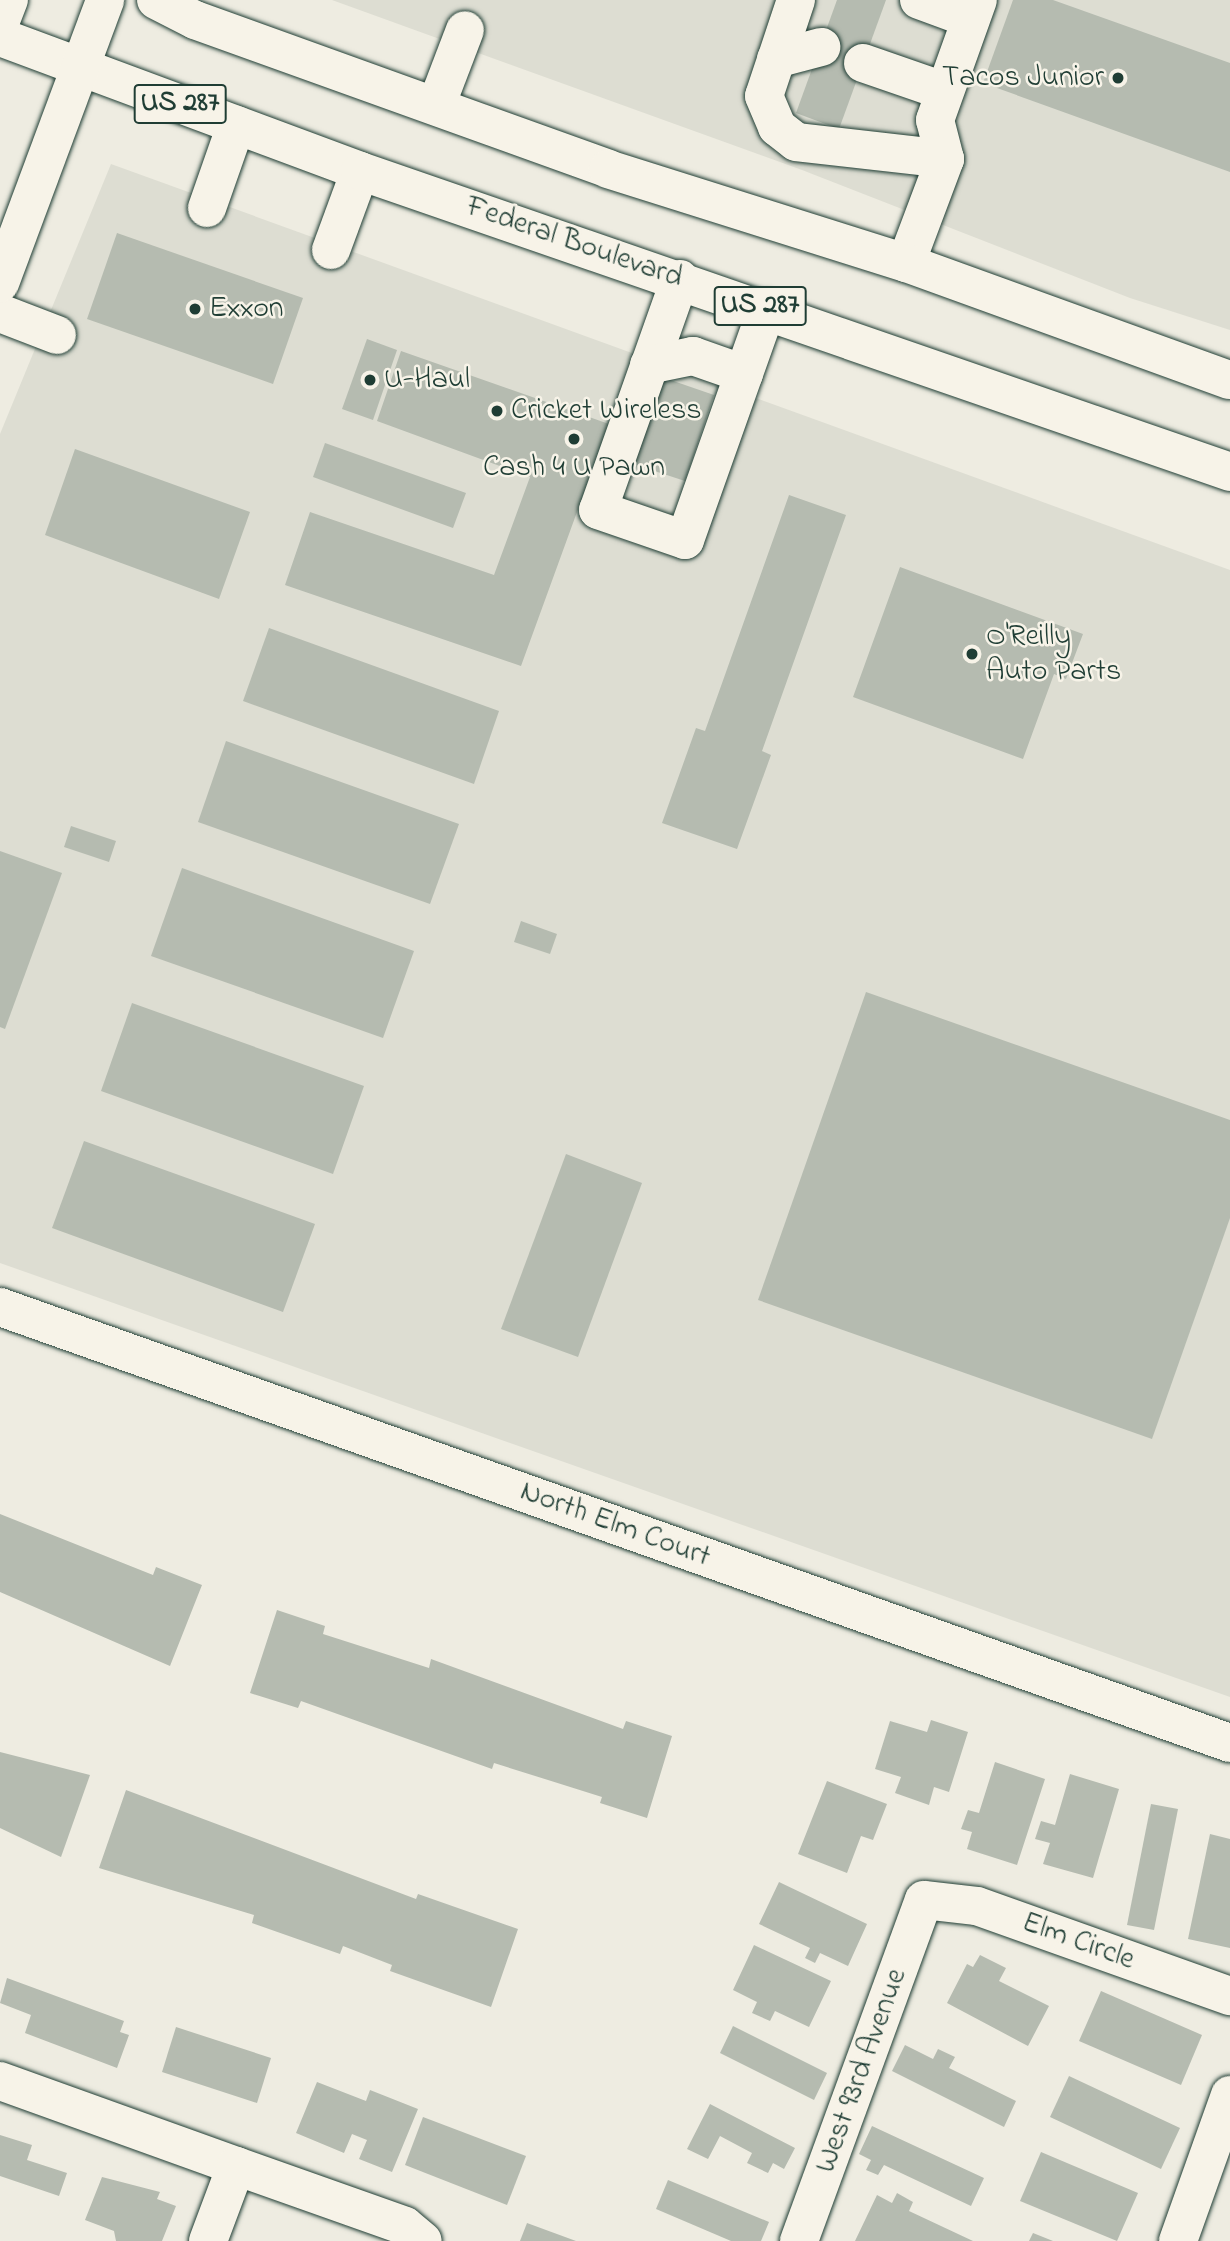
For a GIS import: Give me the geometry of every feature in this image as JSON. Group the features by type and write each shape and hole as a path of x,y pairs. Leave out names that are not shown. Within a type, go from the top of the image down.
{"main road":[{"path":"0,23 9,0"},
{"path":"0,283 105,0"},
{"path":"156,0 195,20 702,201 906,263 1230,380"},
{"path":"796,0 764,96 777,127 796,142 945,159"},
{"path":"906,263 945,159 935,120 974,9 919,0"},
{"path":"436,106 465,30"},
{"name":"Federal Boulevard","path":"0,37 360,171 768,309 1230,472"},
{"path":"776,59 821,47"},
{"path":"863,63 943,91"},
{"path":"207,208 236,125"},
{"path":"331,250 360,171"},
{"path":"680,279 598,510 685,540 768,309"},
{"path":"0,313 57,335"},
{"path":"649,365 693,356 744,374"},
{"name":"North Elm Court","path":"0,1307 1230,1743"},
{"name":"Elm Circle","path":"924,1900 977,1906 1230,1996"},
{"name":"West 93rd Avenue","path":"799,2241 924,1900"},
{"path":"0,2081 405,2226 423,2241"},
{"path":"1178,2241 1230,2095"},
{"path":"208,2241 236,2166"}],"shaded area":[{"path":"332,0 1230,0 1230,330 1130,298 802,170"},
{"path":"111,164 1230,570 1230,1697 0,1263 0,434"}],"building":[{"path":"837,0 886,0 839,129 796,113"},
{"path":"1013,0 1053,0 1230,63 1230,172 983,83"},
{"name":"Exxon","path":"117,233 303,298 273,384 87,319"},
{"name":"U-Haul","path":"367,339 397,350 373,420 342,409"},
{"path":"401,351 609,424 521,666 285,585 310,512 494,575 530,477 377,421"},
{"path":"656,375 714,395 685,481 627,462"},
{"path":"325,443 466,493 453,528 313,477"},
{"path":"75,449 250,512 219,599 45,535"},
{"path":"789,495 846,515 762,751 771,755 737,849 662,823 696,728 705,731"},
{"name":"O'Reilly Auto Parts","path":"900,567 1083,634 1066,679 1054,674 1023,759 853,697"},
{"path":"269,628 499,711 474,784 243,701"},
{"path":"226,741 459,824 430,904 198,822"},
{"path":"71,826 116,841 109,862 64,847"},
{"path":"0,851 62,873 5,1029 0,1027"},
{"path":"182,868 414,951 383,1038 151,956"},
{"path":"521,921 557,934 550,954 514,942"},
{"path":"866,992 1230,1120 1230,1218 1152,1439 758,1300"},
{"path":"132,1003 364,1086 333,1174 101,1091"},
{"path":"84,1141 315,1224 283,1312 52,1228"},
{"path":"566,1154 642,1183 578,1357 501,1329"},
{"path":"0,1514 153,1575 156,1567 202,1585 170,1666 0,1592"},
{"path":"277,1610 325,1626 323,1634 429,1668 431,1659 623,1729 626,1721 672,1736 647,1818 600,1803 602,1797 494,1763 492,1769 301,1701 298,1708 250,1693"},
{"path":"931,1720 968,1732 949,1792 934,1787 929,1805 895,1793 901,1777 875,1769 890,1721 927,1732"},
{"path":"0,1752 90,1775 61,1857 0,1828"},
{"path":"995,1762 1045,1779 1017,1865 967,1849 972,1832 961,1829 968,1810 979,1813"},
{"path":"1070,1774 1119,1789 1093,1878 1043,1864 1050,1843 1035,1839 1041,1821 1055,1825"},
{"path":"827,1781 887,1804 873,1840 861,1836 847,1873 798,1854"},
{"path":"126,1790 416,1899 418,1894 518,1929 491,2007 390,1971 392,1965 343,1946 340,1954 252,1923 254,1915 99,1868"},
{"path":"1151,1804 1178,1809 1154,1930 1127,1925"},
{"path":"1210,1834 1230,1839 1230,1948 1188,1939"},
{"path":"779,1882 867,1924 848,1966 820,1953 815,1963 805,1958 810,1948 759,1924"},
{"path":"754,1945 831,1981 809,2027 775,2011 770,2021 752,2013 757,2002 733,1990"},
{"path":"980,1955 1006,1968 999,1981 1049,2006 1028,2046 947,2003 967,1964 973,1967"},
{"path":"7,1978 124,2021 120,2032 129,2035 117,2068 25,2033 31,2015 0,2003"},
{"path":"1101,1991 1202,2035 1181,2085 1079,2041"},
{"path":"733,2026 827,2073 814,2100 720,2053"},
{"path":"176,2027 271,2058 257,2103 162,2072"},
{"path":"905,2045 933,2059 938,2049 955,2057 949,2068 1016,2101 1004,2127 892,2071"},
{"path":"1069,2076 1180,2128 1161,2169 1050,2117"},
{"path":"317,2082 366,2101 370,2090 418,2109 392,2172 359,2159 367,2140 352,2134 344,2153 296,2133"},
{"path":"710,2104 795,2148 784,2169 773,2163 768,2173 747,2163 752,2153 720,2136 708,2159 687,2149"},
{"path":"423,2117 526,2156 507,2205 405,2165"},
{"path":"872,2126 984,2178 971,2206 884,2165 878,2175 866,2170 871,2160 859,2154"},
{"path":"0,2135 32,2145 27,2160 67,2173 59,2196 0,2176"},
{"path":"1041,2152 1138,2193 1117,2241 1020,2201"},
{"path":"102,2177 160,2192 157,2199 176,2206 162,2241 116,2241 114,2231 85,2220"},
{"path":"668,2180 769,2222 761,2241 731,2241 656,2209"},
{"path":"897,2193 913,2202 909,2211 973,2241 855,2241 877,2195 892,2203"},
{"path":"527,2223 576,2241 520,2241"},
{"path":"1033,2233 1053,2241 1029,2241"}],"place":[{"name":"Tacos Junior","path":"1118,78"},
{"name":"Exxon","path":"195,309"},
{"name":"U-Haul","path":"370,380"},
{"name":"Cricket Wireless","path":"497,411"},
{"name":"Cash 4 U Pawn","path":"574,439"},
{"name":"O'Reilly Auto Parts","path":"972,654"}]}
